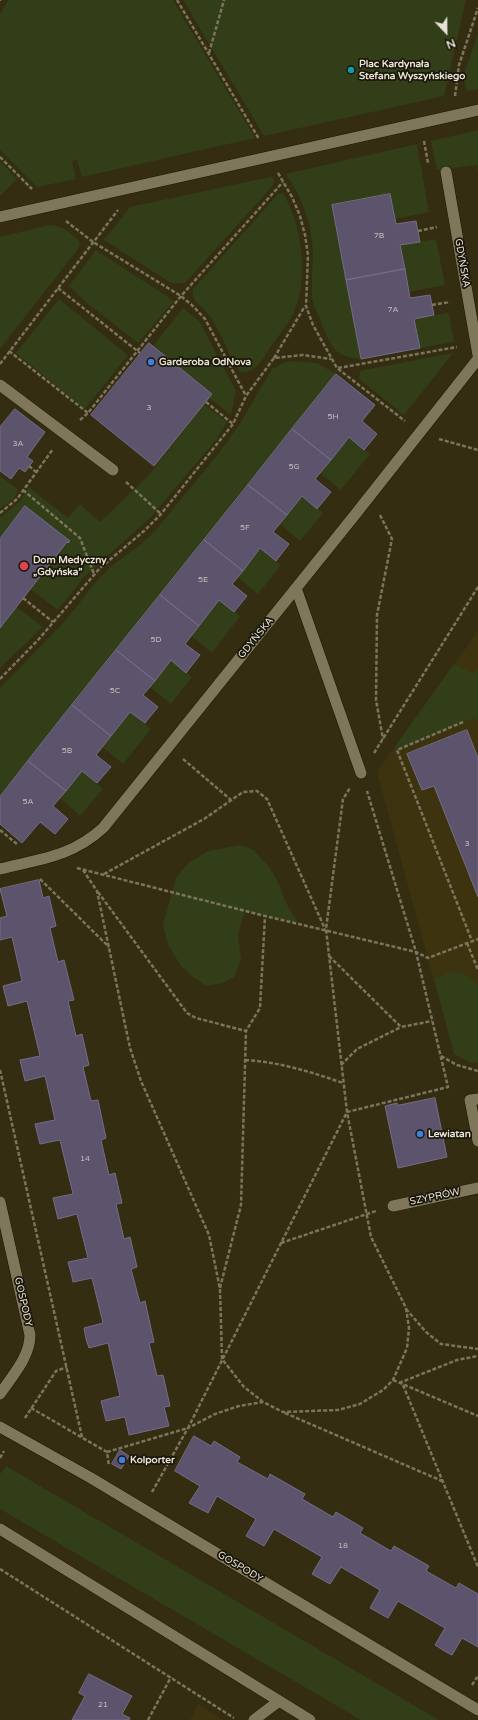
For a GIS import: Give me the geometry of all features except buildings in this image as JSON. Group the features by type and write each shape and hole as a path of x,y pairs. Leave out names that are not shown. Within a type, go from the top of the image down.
{"street":[{"path":"0,217 478,110"},
{"name":"GDYŃSKA","path":"446,172 478,355"},
{"name":"GDYŃSKA","path":"0,869 51,858 73,850 90,840 103,828 478,359"},
{"path":"0,384 113,470"},
{"path":"296,588 361,773"},
{"path":"478,1099 470,1100 478,1141"},
{"name":"SZYPRÓW","path":"393,1206 478,1188"},
{"name":"GOSPODY","path":"0,1202 30,1335 30,1344 27,1353 0,1394"},
{"name":"GOSPODY","path":"0,1427 143,1509 478,1710"},
{"path":"0,1529 310,1720"},
{"path":"254,1720 279,1701"},
{"path":"474,1720 478,1714"}],"path":[{"path":"177,0 270,156 282,182 292,197 305,235 308,255 306,306 331,359 337,368 420,433 478,450"},
{"path":"208,54 224,0"},
{"path":"453,115 459,66 478,8"},
{"path":"421,122 428,165"},
{"path":"0,157 31,189 53,205 66,221 93,242 181,296 205,319 246,396"},
{"path":"0,513 17,499 64,433 88,413 108,391 181,296 282,182"},
{"path":"0,364 119,209 130,188"},
{"path":"418,231 439,226 440,234"},
{"path":"58,288 140,353"},
{"path":"432,305 452,302 451,294"},
{"path":"0,679 53,622 94,574 161,514 233,424 246,396 274,358 306,306"},
{"path":"337,368 460,346"},
{"path":"9,352 88,413"},
{"path":"274,358 303,355 331,359"},
{"path":"206,402 233,424"},
{"path":"29,466 36,472"},
{"path":"113,470 161,514"},
{"path":"23,490 80,538 94,574"},
{"path":"380,515 392,539 377,615 376,700 383,739"},
{"path":"478,587 383,739 342,799 326,929 347,1112 372,1237 406,1308 426,1332 441,1344 478,1349"},
{"path":"23,598 53,622"},
{"path":"0,674 5,674"},
{"path":"463,722 397,750 472,941"},
{"path":"196,770 231,800"},
{"path":"143,1509 188,1428 347,1112 448,1087 416,952 361,773"},
{"path":"104,875 204,819 243,792 257,791 267,799 326,929"},
{"path":"0,830 22,848 82,870 265,916 326,929 416,952 428,958 478,939"},
{"path":"24,863 110,948"},
{"path":"82,870 187,1013 196,1018 246,1031"},
{"path":"97,891 130,1048 141,1081 209,1235 220,1289 222,1359 244,1387 263,1402 442,1481"},
{"path":"220,1289 241,1205 246,1031 260,1008 265,916"},
{"path":"467,943 478,970"},
{"path":"329,955 400,1028"},
{"path":"341,1065 357,1049 400,1028 432,1021"},
{"path":"440,1056 457,1065 478,1071"},
{"path":"245,1060 266,1061 291,1066 343,1083"},
{"path":"0,1070 82,1438"},
{"path":"280,1243 367,1213 393,1206"},
{"path":"283,1412 338,1410 360,1404 383,1390 393,1380 407,1348 409,1328 406,1308"},
{"path":"399,1383 456,1360 478,1356"},
{"path":"67,1367 56,1371 32,1408 107,1452 188,1428 215,1414 239,1406 263,1402"},
{"path":"393,1380 478,1416"},
{"path":"403,1385 478,1568"},
{"path":"107,1452 109,1471"},
{"path":"0,1569 238,1720"},
{"path":"148,1720 171,1677"}],"shaded area":[{"path":"478,631 478,1063 469,1062 454,1054 377,772"},
{"path":"198,1704 223,1720 190,1720"}],"green space":[{"path":"8,0 173,0 255,138 82,177 77,160 72,161 76,179 37,187 0,150 0,14"},
{"name":"Plac Kardynała Stefana Wyszyńskiego","path":"183,0 466,0 444,96 264,136"},
{"path":"478,34 478,89 467,91 463,76"},
{"path":"478,130 478,172 477,165 437,170 431,141"},
{"path":"417,144 429,212 395,219 390,194 332,205 361,359 351,358 338,352 329,342 314,305 312,299 313,250 310,227 302,203 285,174"},
{"path":"0,161 17,179 0,196"},
{"path":"272,177 275,181 271,188 185,283 171,283 104,240 130,207"},
{"path":"283,193 295,220 302,253 301,286 298,301 288,323 261,362 250,371 240,372 231,358 213,321 195,300 193,296 193,289 278,194"},
{"path":"49,225 63,228 70,232 80,242 78,249 0,349 0,237"},
{"path":"436,239 445,285 409,292 400,245"},
{"path":"96,250 174,301 138,343 87,303 69,286"},
{"path":"59,299 128,355 85,409 16,353"},
{"path":"183,308 200,322 236,391 231,415 209,398 213,394 153,346"},
{"path":"449,313 454,342 420,348 414,319"},
{"path":"453,353 404,415 359,379 360,371"},
{"path":"291,361 317,363 336,374 0,797 0,688 66,620 95,583 111,566 139,546 155,531 218,454 239,425 272,369 283,363"},
{"path":"204,404 227,422 216,440 150,518 85,576 58,610 30,589 69,541 25,506 0,539 0,517 19,502 29,487 68,518 80,504 100,522 149,475"},
{"path":"349,437 370,454 341,490 320,473"},
{"path":"0,476 19,490 14,498 0,509"},
{"path":"302,496 323,513 300,541 280,524"},
{"path":"260,548 281,565 258,594 237,577"},
{"path":"219,600 240,616 212,653 191,636"},
{"path":"17,607 43,627 0,668 0,628"},
{"path":"171,660 192,677 171,704 150,687"},
{"path":"454,664 474,674 478,667 478,721 473,718 397,750 394,748"},
{"path":"130,712 151,729 123,764 102,747"},
{"path":"82,771 103,789 80,816 60,798"},
{"path":"241,845 254,850 270,868 279,884 285,901 298,923 245,911 238,934 241,960 234,977 223,983 207,986 194,978 181,966 168,945 163,925 176,878 187,864 208,851"},
{"path":"453,971 471,978 478,986 478,1063 469,1062 454,1054 434,979"},
{"path":"6,1466 439,1720 361,1720 0,1509 0,1474"}],"place":[{"name":"Plac Kardynała Stefana Wyszyńskiego","path":"351,70"},
{"name":"Garderoba OdNova","path":"151,362"},
{"name":"Dom Medyczny „Gdyńska”","path":"24,566"},
{"name":"Lewiatan","path":"420,1134"},
{"name":"Kolporter","path":"122,1460"}]}
